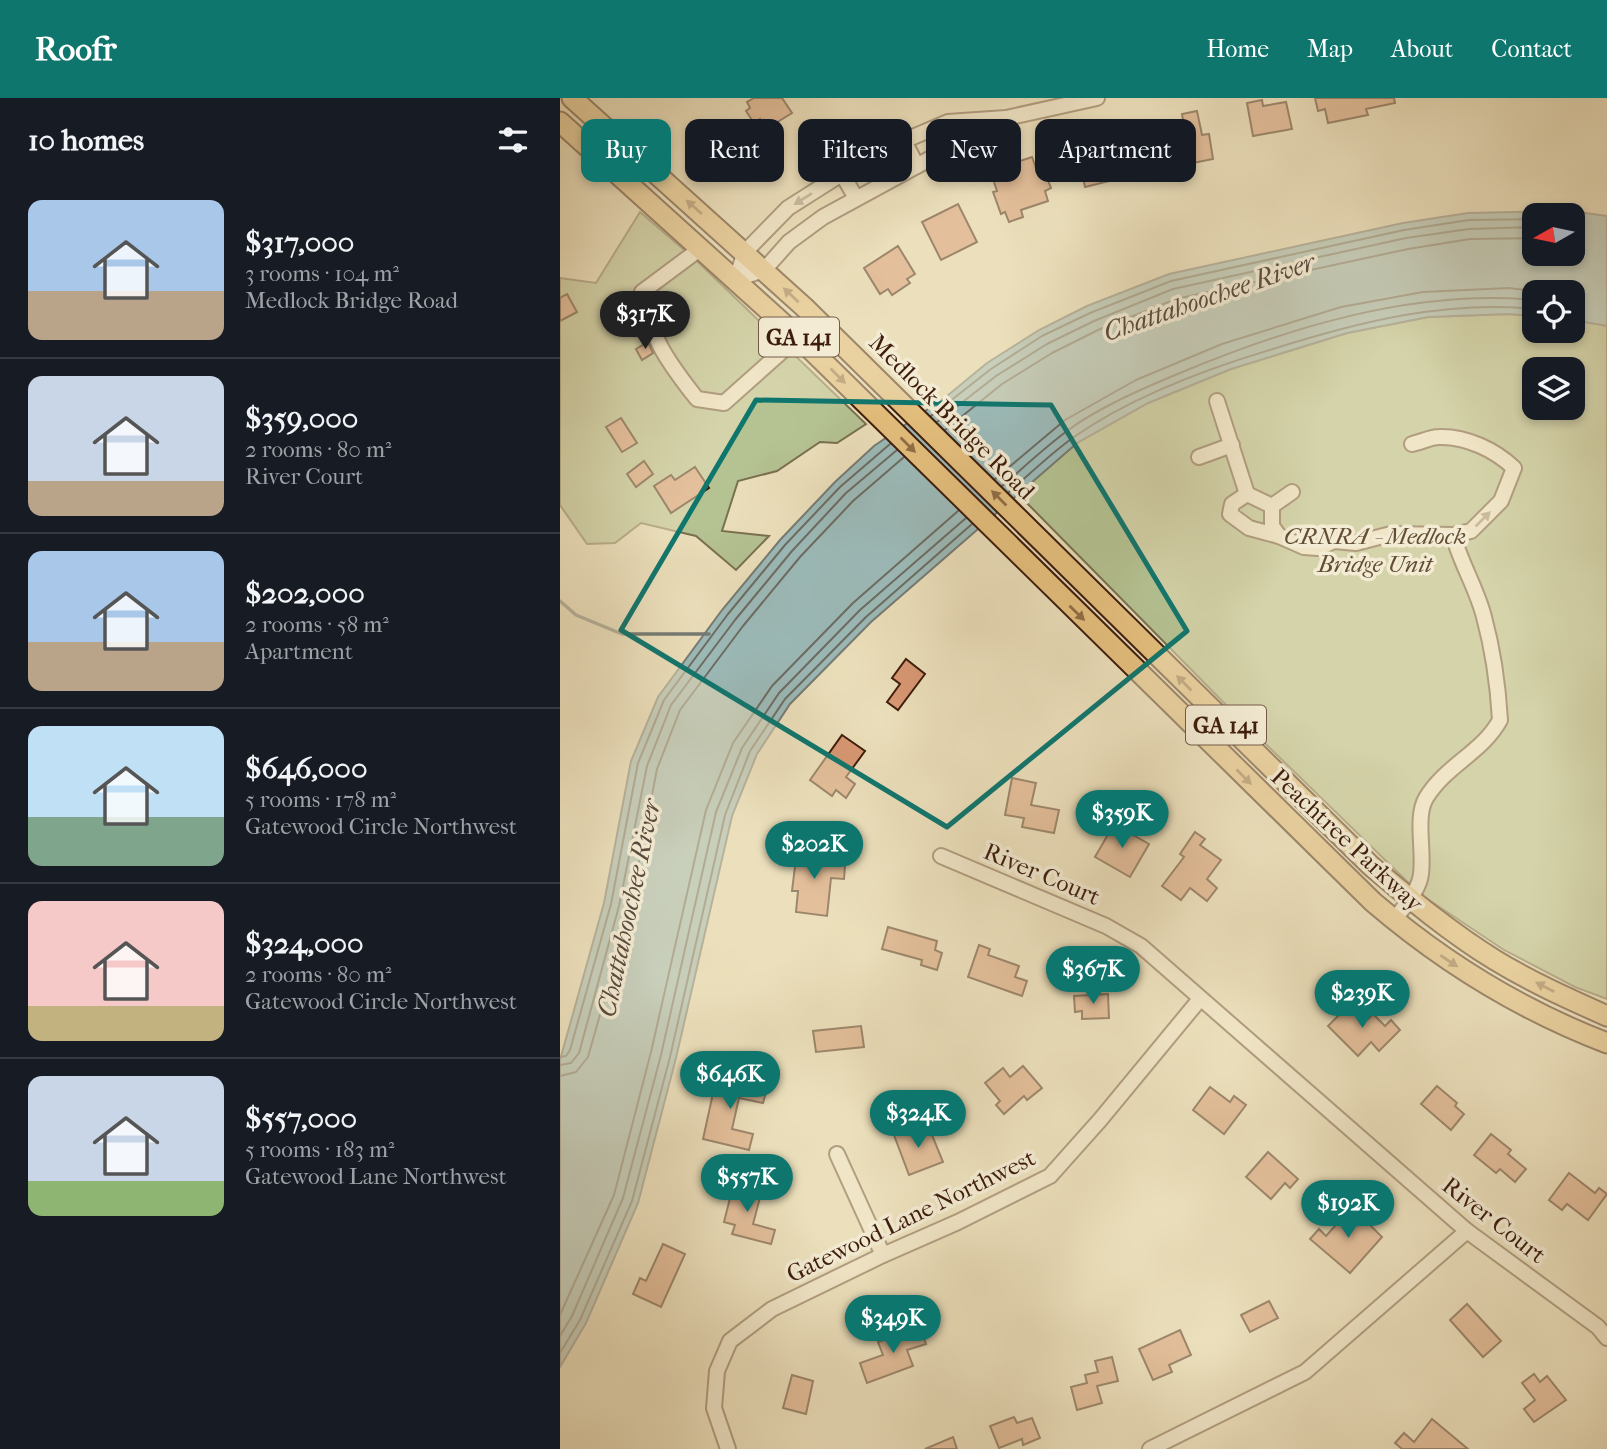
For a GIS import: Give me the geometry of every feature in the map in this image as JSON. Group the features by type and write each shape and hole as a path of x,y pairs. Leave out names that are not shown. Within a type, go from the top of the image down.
{"highway":[{"name":"Medlock Bridge Road","path":"572,98 745,252 1047,546"},
{"name":"Medlock Bridge Road","path":"560,122 798,337 1028,565"},
{"name":"Peachtree Parkway","path":"1047,546 1330,828 1410,899 1494,959 1568,999 1607,1016"},
{"name":"Peachtree Parkway","path":"1028,565 1342,874 1394,920 1489,986 1549,1019 1607,1043"}],"street":[{"path":"912,137 947,122 1006,118 1097,98"},
{"path":"736,279 764,270 789,242 823,217 1006,118"},
{"path":"912,156 917,166"},
{"path":"736,279 745,252 788,208 829,182"},
{"path":"847,182 856,198"},
{"path":"701,248 642,292 645,314 665,358 697,399 724,403 798,337"},
{"path":"1217,401 1247,494 1272,506"},
{"path":"1247,494 1232,504 1230,514 1249,528 1279,536 1304,547 1318,548 1334,541 1356,543 1391,534 1452,535 1471,531 1501,501 1514,468 1502,457 1463,440 1438,436 1412,444"},
{"path":"1199,457 1231,445"},
{"path":"1272,506 1292,492"},
{"path":"1272,506 1272,526 1279,536"},
{"path":"1394,920 1410,899 1420,878 1424,801 1441,778 1485,743 1500,720 1484,616 1460,561 1452,535"},
{"name":"River Court","path":"941,856 1106,926 1141,946 1467,1231 1598,1327 1607,1339"},
{"name":"Gatewood Lane Northwest","path":"728,1449 714,1408 717,1371 730,1341 772,1309 1050,1176 1200,999"},
{"path":"837,1154 883,1255"},
{"path":"1150,1449 1306,1372 1467,1231"}],"highlighted area":[{"path":"756,400 1051,405 1187,631 947,827 621,630"}],"green space":[{"path":"640,212 698,262 866,424 837,443 820,442 777,471 738,481 722,531 769,536 736,570 696,536 641,523 615,543 587,544 560,505 560,278 596,283"},
{"name":"CRNRA - Medlock Bridge Unit","path":"1507,314 1522,315 1522,343 1585,343 1585,321 1607,326 1607,999 1575,987 1504,950 1420,894 1238,717 1018,494 1077,443 1148,403 1231,369 1347,333 1428,317"}],"water":[{"name":"Chattahoochee River","path":"1522,212 1522,266 1586,266 1586,213 1607,216 1607,326 1585,322 1585,280 1522,280 1522,315 1428,317 1347,333 1231,369 1148,403 1077,443 871,622 790,704 757,754 732,816 676,1058 638,1203 586,1323 560,1367 560,1060 604,903 631,761 658,697 722,610 780,540 835,482 874,446 947,396 987,363 1039,330 1087,306 1169,274 1403,223 1468,213"}],"building":[{"path":"754,98 782,98 792,113 782,119 751,119 746,111 750,108 747,102"},
{"path":"1315,98 1394,98 1395,103 1366,109 1368,115 1328,123 1325,109 1318,111"},
{"path":"1262,100 1263,106 1286,102 1292,129 1253,136 1247,103"},
{"path":"1197,111 1202,135 1209,134 1213,159 1196,162 1196,119 1183,119 1182,114"},
{"path":"1032,157 1035,182 1049,182 1051,188 1045,191 1048,201 1021,210 1023,217 1009,222 1005,212 1001,214 993,192 997,191 994,182 1021,182 1021,161"},
{"path":"1084,182 1105,182 1085,187"},
{"path":"958,204 977,242 941,260 922,222"},
{"path":"898,246 915,274 907,279 910,283 892,295 888,289 880,294 864,268"},
{"path":"567,294 577,312 560,321 560,298"},
{"path":"648,342 653,353 642,360 636,349"},
{"path":"621,418 637,443 622,452 606,427"},
{"path":"644,461 653,474 636,487 627,474"},
{"path":"695,467 709,488 671,513 654,486 671,475 675,480"},
{"path":"906,659 925,674 898,710 887,702 900,684 892,678"},
{"path":"842,735 865,751 846,777 855,784 846,798 836,790 832,796 810,780"},
{"path":"1012,778 1036,783 1031,805 1059,810 1054,833 1022,827 1024,818 1005,815"},
{"path":"1114,824 1149,844 1130,877 1095,857"},
{"path":"1195,832 1205,839 1200,845 1221,860 1207,879 1217,888 1207,901 1190,888 1181,900 1162,886 1184,857 1180,854"},
{"path":"793,848 821,851 819,861 845,865 844,879 831,878 827,916 796,912 798,891 792,891 796,858 792,858"},
{"path":"888,927 937,941 935,950 942,953 937,970 921,965 922,960 882,949"},
{"path":"979,945 990,949 988,955 1019,966 1015,977 1027,981 1022,996 968,977"},
{"path":"1108,994 1109,1018 1082,1019 1082,1011 1075,1012 1074,996"},
{"path":"1351,1003 1368,1019 1373,1014 1385,1026 1391,1020 1400,1030 1379,1051 1371,1042 1358,1056 1328,1026"},
{"path":"861,1026 864,1047 816,1052 813,1031"},
{"path":"1023,1066 1042,1088 1027,1100 1024,1096 1004,1114 996,1105 1000,1101 985,1083 1003,1068 1010,1077"},
{"path":"717,1075 758,1084 756,1090 766,1092 763,1103 739,1098 732,1129 753,1134 749,1150 703,1139"},
{"path":"1437,1086 1457,1103 1455,1106 1464,1114 1451,1130 1421,1104"},
{"path":"1210,1087 1230,1102 1234,1096 1246,1105 1224,1134 1193,1110"},
{"path":"918,1125 921,1134 930,1130 943,1162 909,1175 894,1135"},
{"path":"1491,1134 1511,1150 1508,1154 1526,1169 1515,1182 1500,1169 1496,1173 1474,1155"},
{"path":"1268,1152 1298,1179 1290,1188 1285,1183 1271,1199 1246,1177"},
{"path":"1569,1173 1595,1193 1599,1188 1607,1194 1588,1220 1567,1204 1562,1210 1549,1200"},
{"path":"734,1182 762,1190 753,1224 775,1230 771,1244 732,1234 735,1225 724,1222"},
{"path":"1352,1207 1382,1237 1350,1273 1310,1239 1319,1229 1326,1236"},
{"path":"663,1244 685,1254 661,1307 633,1294 640,1278 646,1281"},
{"path":"1269,1301 1278,1318 1250,1332 1241,1315"},
{"path":"1467,1304 1501,1341 1483,1357 1450,1320"},
{"path":"920,1327 926,1344 907,1350 913,1366 867,1383 860,1363 883,1355 878,1342"},
{"path":"1180,1330 1191,1355 1169,1365 1172,1372 1153,1380 1139,1349"},
{"path":"1112,1357 1118,1381 1097,1386 1102,1403 1077,1410 1071,1387 1087,1383 1085,1375 1098,1372 1095,1361"},
{"path":"1534,1374 1540,1382 1547,1376 1566,1400 1534,1422 1524,1409 1535,1400 1522,1383"},
{"path":"792,1375 813,1381 806,1414 783,1408"},
{"path":"1014,1417 1017,1423 1032,1418 1040,1438 1023,1445 1022,1439 999,1448 990,1426"},
{"path":"1432,1419 1468,1449 1402,1449 1395,1443 1404,1433 1414,1442"},
{"path":"953,1437 957,1449 925,1449"}],"waterway":[{"path":"560,601 576,615 622,634 709,634"}]}
